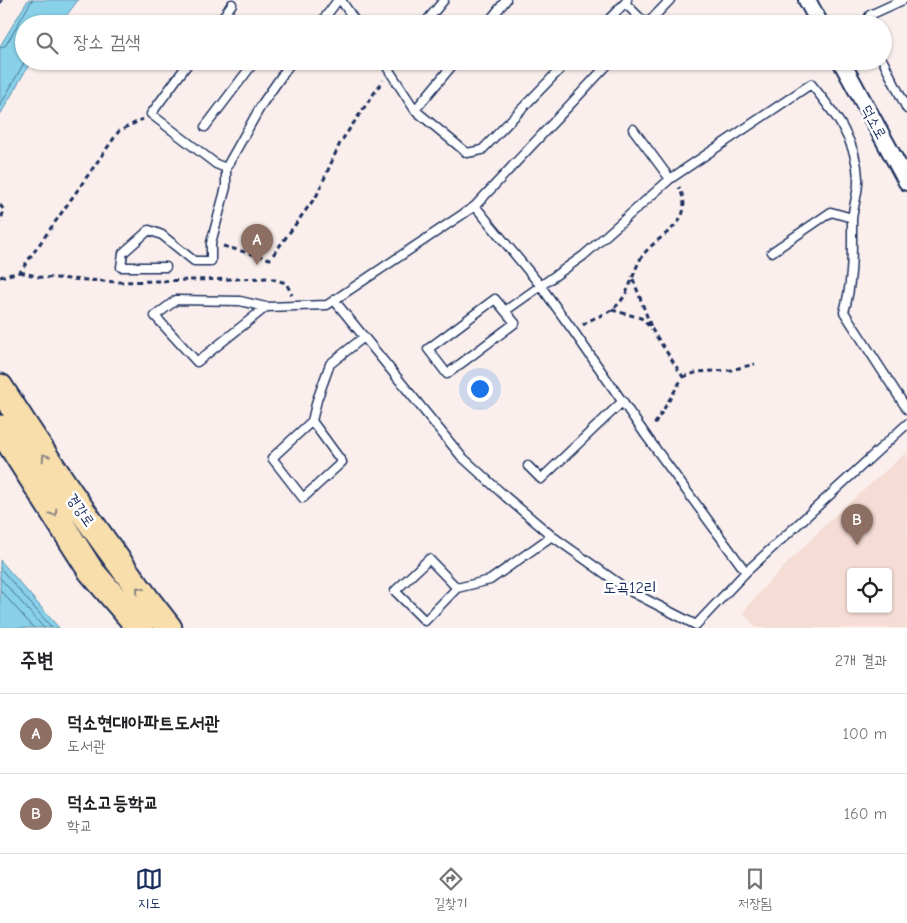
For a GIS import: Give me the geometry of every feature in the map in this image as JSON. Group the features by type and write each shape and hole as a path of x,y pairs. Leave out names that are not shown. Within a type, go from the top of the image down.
{"main road":[{"name":"경강로","path":"0,387 56,474 117,562 169,628"},
{"name":"경강로","path":"0,428 91,571 140,628"}],"street":[{"path":"807,0 815,15"},
{"name":"덕소로","path":"846,70 907,182"}],"lane":[{"path":"328,15 340,0 351,15"},
{"path":"432,15 444,0"},
{"path":"494,15 506,0"},
{"path":"655,15 670,0"},
{"path":"870,15 903,0"},
{"path":"613,15 626,1 638,15"},
{"path":"224,15 232,4"},
{"path":"183,70 151,114 216,164 226,168"},
{"path":"205,127 248,70"},
{"path":"166,267 121,267 123,253 148,230 162,236 194,261 210,261 211,243 226,187 226,168 262,104 286,70"},
{"path":"415,110 448,70"},
{"path":"390,72 415,110 467,153 482,150 559,70"},
{"path":"266,307 197,362 156,316 176,300 240,301 266,307 327,306 475,206 603,70"},
{"path":"887,70 907,110"},
{"path":"505,311 583,256 672,178 811,84 840,119 857,159 858,180 852,218 852,263 844,312 907,408"},
{"path":"632,129 672,178"},
{"path":"475,206 540,285 647,437 746,572"},
{"path":"772,252 830,212 852,218"},
{"path":"495,299 505,311 515,323 447,374 428,349 495,299"},
{"path":"334,300 461,456 552,536 628,590 700,626 746,572 907,424"},
{"path":"312,421 342,462 303,498 272,458 312,421 317,400 330,364 364,337"},
{"path":"528,466 541,479 623,402"},
{"path":"458,588 428,559 395,591 425,621 458,588 490,580 552,536"}],"path":[{"path":"211,243 270,259 317,195 340,143 390,72"},
{"path":"20,272 119,131 151,114"},
{"path":"574,332 594,316 612,310 626,296 642,257 675,228 683,215 685,199 672,178"},
{"path":"0,205 4,210 0,222"},
{"path":"0,276 20,272 39,277 119,282 269,278 286,283 297,306"},
{"path":"632,278 651,328"},
{"path":"612,310 641,318 651,328 683,377"},
{"path":"647,437 683,377 698,372 731,370 755,364"}],"shaded area":[{"path":"907,452 907,628 756,628 743,612 766,585 833,517"}],"water":[{"path":"28,0 78,0 67,15 19,15"},
{"path":"15,21 15,70 26,70 0,115 0,46"},
{"path":"0,560 59,628 0,628"}],"place":[{"name":"덕소현대아파트도서관","path":"257,265"},
{"name":"덕소고등학교","path":"857,545"}],"district":[{"name":"도곡12리","path":"630,588"}]}
